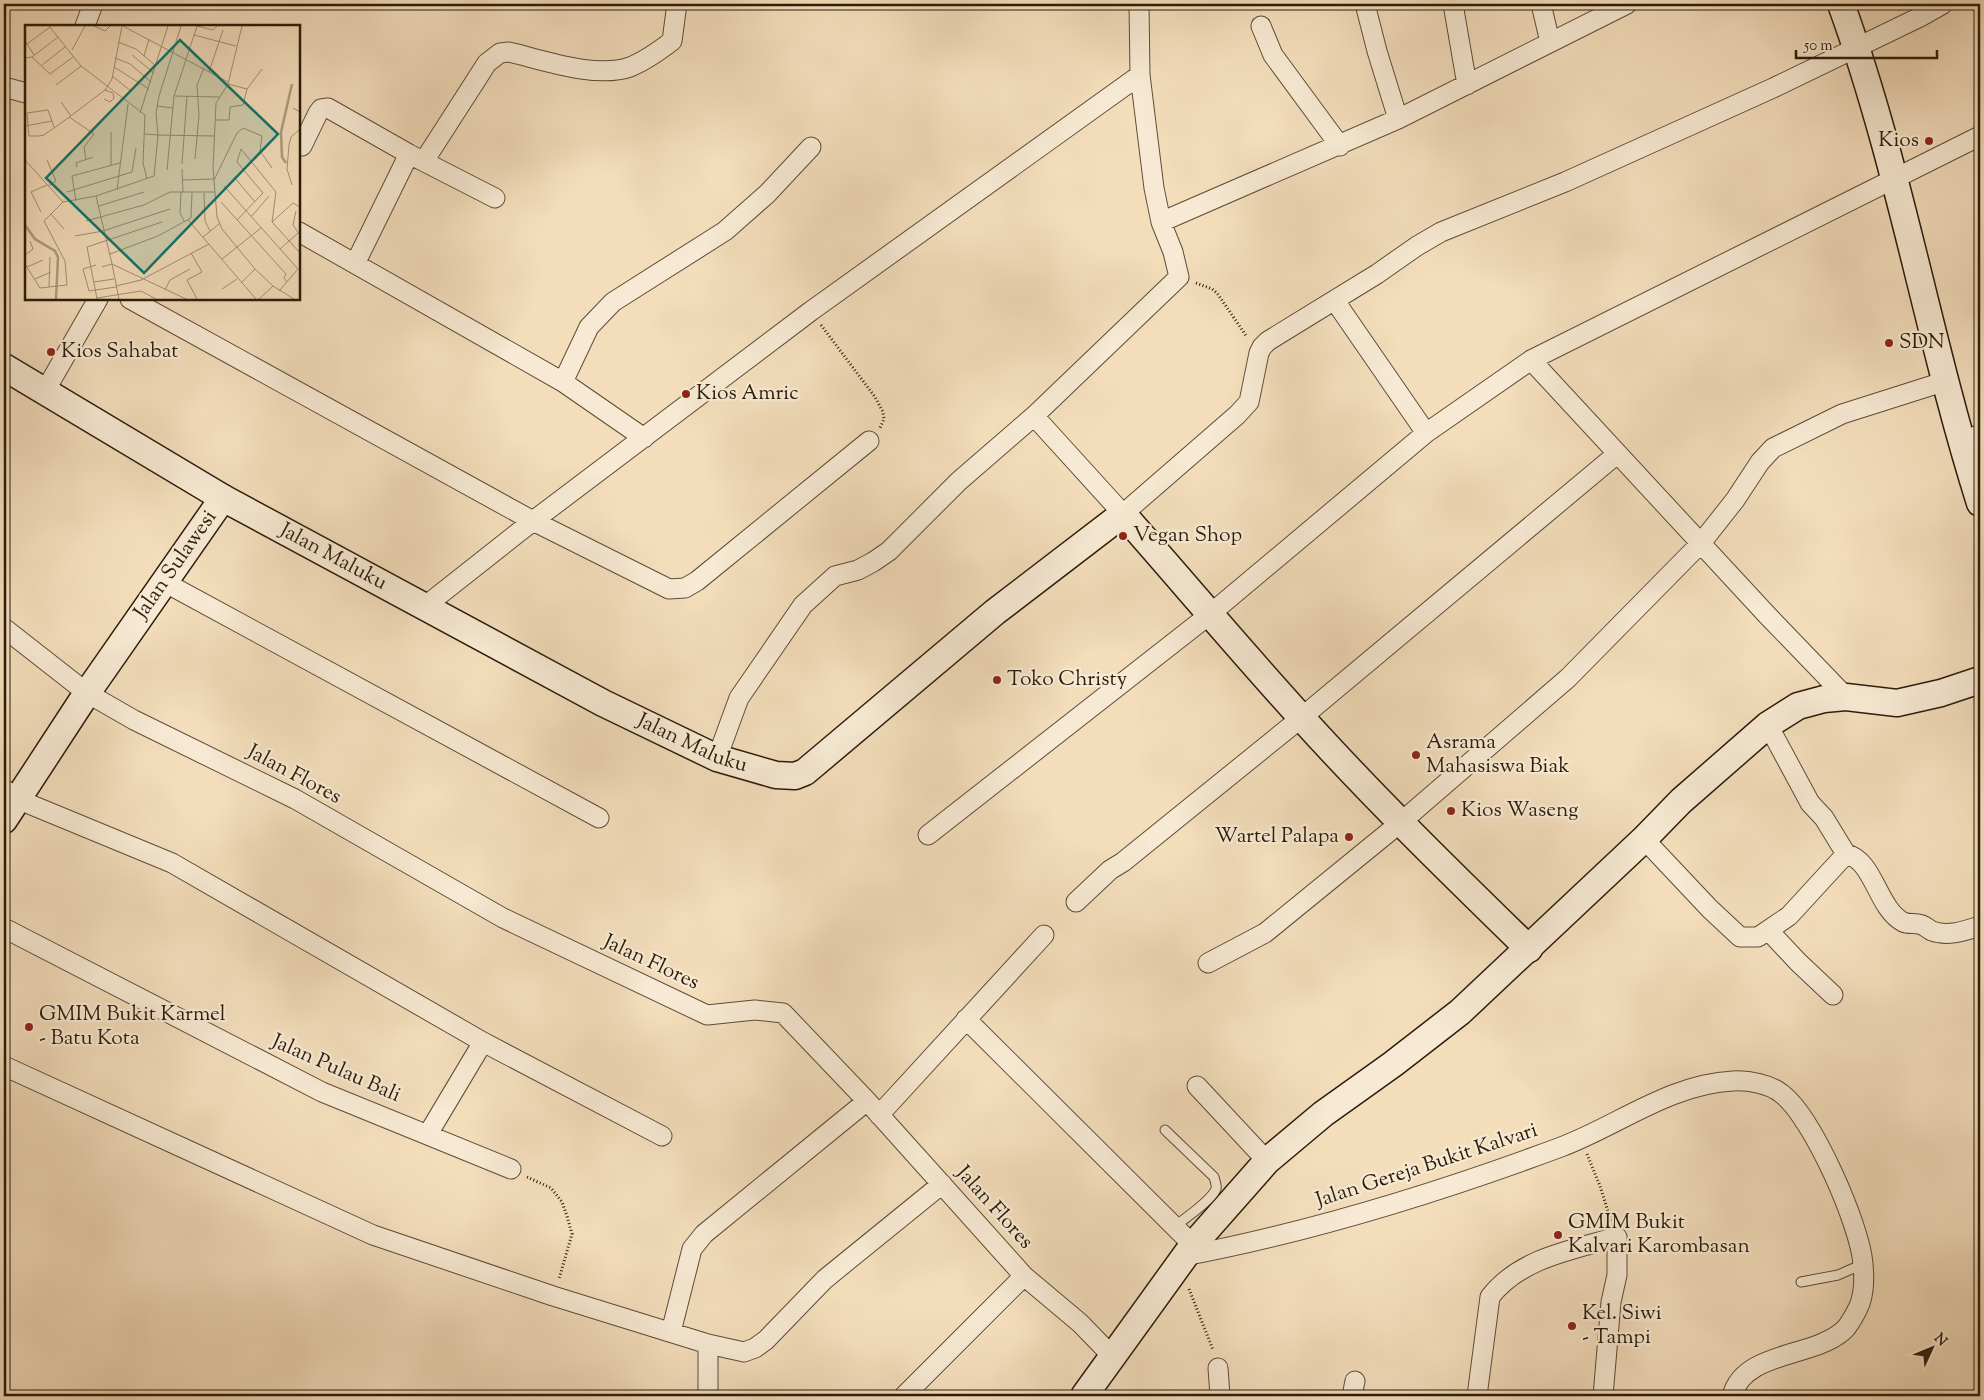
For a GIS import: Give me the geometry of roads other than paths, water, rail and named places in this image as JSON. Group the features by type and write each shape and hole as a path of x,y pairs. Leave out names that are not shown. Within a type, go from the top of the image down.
{"main road":[{"path":"1841,4 1856,46 1894,180 1946,381 1971,438 1980,503"},
{"name":"Jalan Sulawesi","path":"4,366 223,498 8,803"},
{"name":"Jalan Maluku","path":"223,498 603,703 717,758 776,775 795,776 805,772 995,612 1123,514"},
{"path":"1123,514 1209,615 1301,718 1400,823 1529,948"},
{"path":"1084,1396 1113,1356 1182,1249 1268,1161 1323,1114 1394,1064 1460,1012 1644,839 1681,801 1768,725 1798,706 1824,699 1846,696 1898,703 1941,693 1980,680"}],"street":[{"path":"84,25 93,4"},
{"path":"355,264 416,158 487,63 493,58 500,53 509,52 591,71 628,67 651,56 672,41 677,4"},
{"path":"717,758 739,698 802,605 835,576 858,570 889,551 959,481 1034,416 1179,277 1161,222 1154,188 1140,75 1139,4"},
{"path":"1365,4 1398,119"},
{"path":"1453,4 1467,85"},
{"path":"1541,4 1550,42"},
{"path":"1034,416 1123,514 1237,415 1249,402 1259,354 1262,347 1268,341 1335,301 1417,246 1441,232 1565,182 1773,88 1943,4"},
{"path":"1161,222 1340,146 1398,119 1621,5"},
{"path":"1261,26 1274,55 1340,146"},
{"path":"424,607 532,520 644,438 811,311 1140,75"},
{"path":"4,87 25,93"},
{"path":"302,146 318,113 321,109 328,108 416,158 495,198"},
{"path":"928,835 1209,615 1426,433 1530,360 1980,136"},
{"path":"563,382 589,327 613,302 725,231 768,194 811,147"},
{"path":"300,233 563,382 644,438"},
{"path":"45,391 97,300"},
{"path":"132,300 532,520 669,589 685,588 697,581 868,441"},
{"path":"1335,301 1426,433"},
{"path":"1530,360 1768,616 1846,696"},
{"path":"1208,963 1265,933 1400,823 1568,678 1701,543 1772,448 1842,414 1946,381"},
{"path":"1076,902 1110,870 1123,862 1301,718 1617,454"},
{"path":"164,582 599,818"},
{"name":"Jalan Flores","path":"4,628 87,693 134,720 295,799 503,918 707,1015 755,1010 783,1014 873,1108 1024,1276 1080,1323 1113,1356"},
{"path":"1768,725 1810,803 1829,826 1846,854 1855,856 1864,865 1878,894 1896,916 1905,923 1920,924 1932,931 1949,934 1980,926"},
{"path":"8,803 172,863 483,1042 662,1136"},
{"path":"1644,839 1710,909 1740,937 1758,937 1789,916 1846,854"},
{"name":"Jalan Pulau Bali","path":"4,928 322,1092 511,1169"},
{"path":"1768,931 1833,995"},
{"path":"671,1332 692,1249 700,1238 873,1108 966,1019 1044,935"},
{"path":"966,1019 1182,1249"},
{"path":"428,1134 483,1042"},
{"path":"4,1066 373,1235 553,1296 708,1344 744,1352 755,1348 766,1340 825,1279 942,1184"},
{"name":"Jalan Gereja Bukit Kalvari","path":"1182,1249 1244,1245 1478,1177 1581,1140 1634,1112 1706,1084 1735,1080 1762,1084 1782,1093 1800,1114 1832,1169 1858,1238 1864,1264 1861,1302 1844,1330 1828,1340 1773,1359 1745,1374 1735,1386 1732,1396"},
{"path":"1197,1086 1268,1161"},
{"path":"1477,1396 1490,1297 1500,1285 1529,1265 1617,1237 1616,1275 1603,1396"},
{"path":"904,1396 1024,1276"},
{"path":"708,1344 708,1396"},
{"path":"1218,1368 1220,1396"}],"lane":[{"path":"1165,1130 1214,1178 1216,1184 1215,1190 1182,1249"},
{"path":"1801,1282 1838,1275 1864,1264"}],"place":[{"name":"Kios","path":"1929,141"},
{"name":"SDN","path":"1889,343"},
{"name":"Kios Sahabat","path":"51,352"},
{"name":"Kios Amric","path":"686,394"},
{"name":"Vegan Shop","path":"1123,536"},
{"name":"Toko Christy","path":"997,680"},
{"name":"Asrama Mahasiswa Biak","path":"1416,755"},
{"name":"Kios Waseng","path":"1451,811"},
{"name":"Wartel Palapa","path":"1349,837"},
{"name":"GMIM Bukit Karmel - Batu Kota","path":"29,1027"},
{"name":"GMIM Bukit Kalvari Karombasan","path":"1558,1235"},
{"name":"Kel. Siwi - Tampi","path":"1572,1326"}]}
